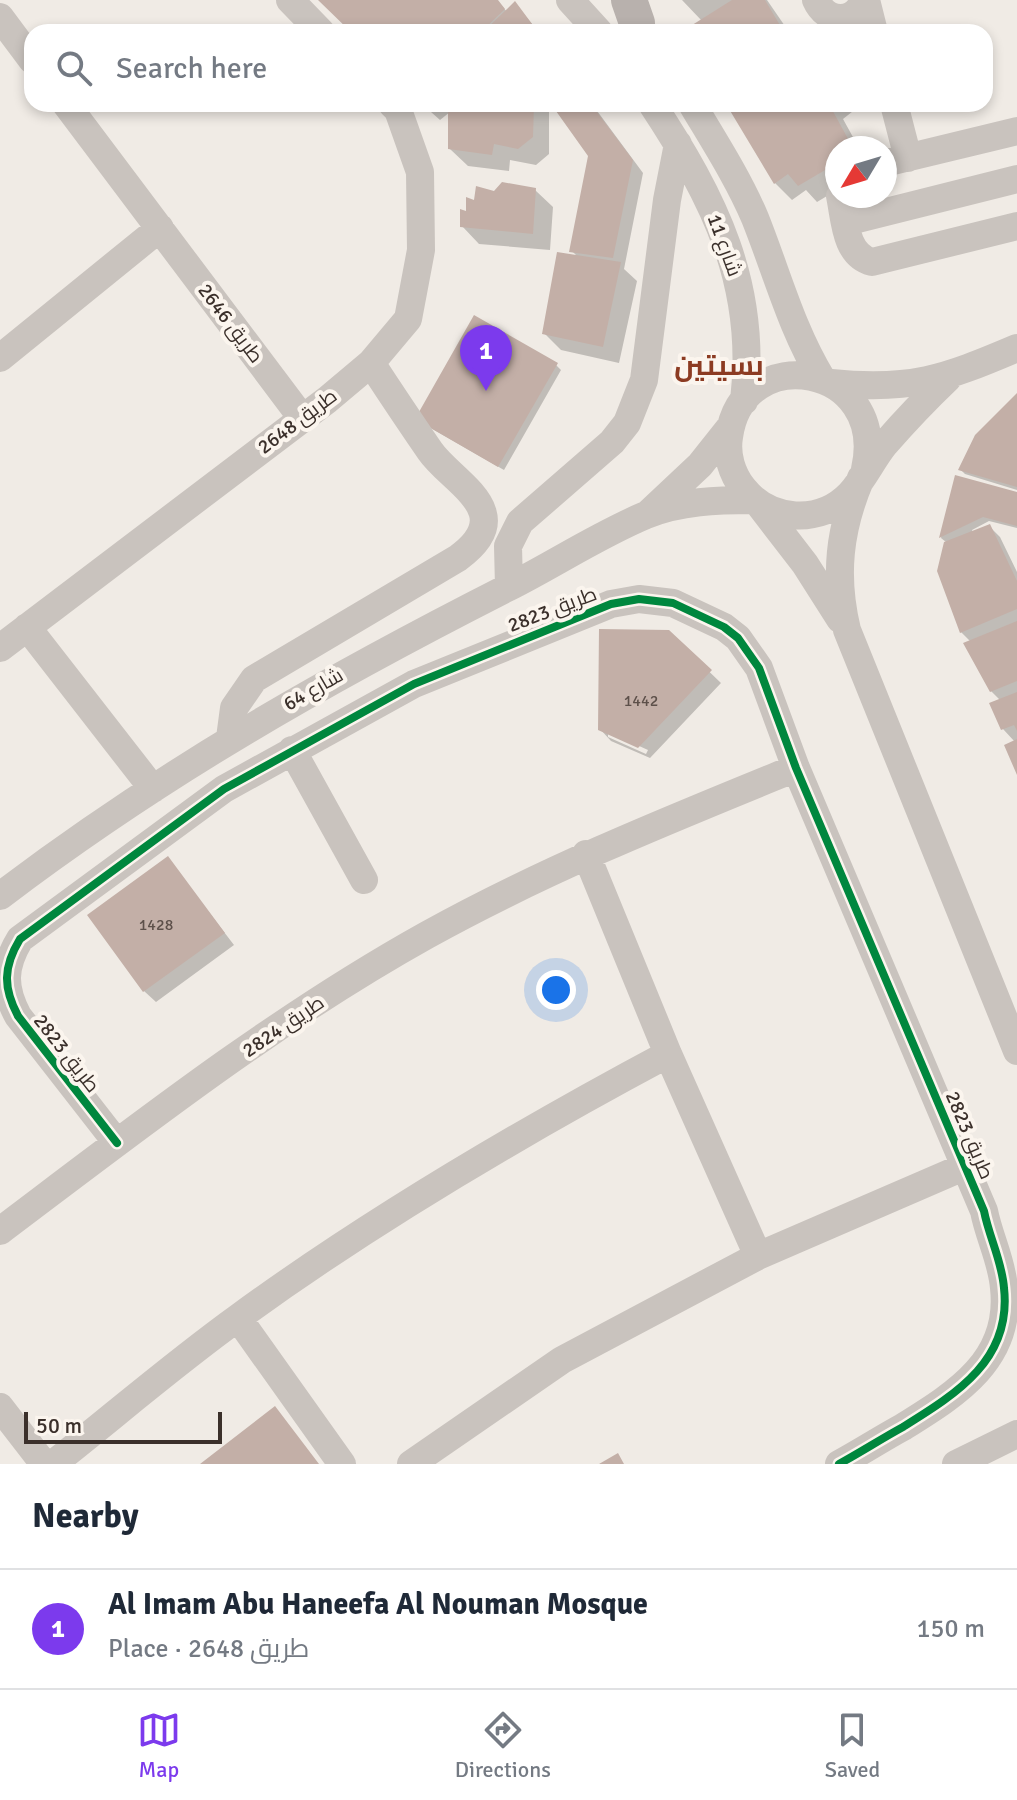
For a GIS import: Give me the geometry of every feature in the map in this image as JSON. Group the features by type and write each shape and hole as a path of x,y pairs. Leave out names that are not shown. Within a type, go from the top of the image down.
{"street":[{"path":"290,0 313,24"},
{"path":"570,0 592,24"},
{"path":"816,0 824,14 836,19 850,17 865,0"},
{"path":"865,0 872,24"},
{"path":"0,17 24,49"},
{"name":"طريق 2646","path":"72,112 302,418"},
{"name":"طريق 2648","path":"0,648 371,363 408,319 421,250 420,172 399,112"},
{"name":"شارع 11","path":"657,112 678,144 724,232 740,289 748,345 744,401"},
{"name":"شارع 11","path":"697,112 732,171 754,216 795,330 826,381"},
{"path":"894,112 895,136"},
{"path":"897,160 1006,134 1011,180 843,209 855,254 872,262 1017,226"},
{"path":"509,587 508,546 520,522 612,442 638,400 644,380 667,200 678,144"},
{"path":"0,358 160,228"},
{"path":"847,630 805,564 734,474 729,459 731,426 744,401 754,391 779,377 793,375 890,386 948,378 1017,348"},
{"path":"230,738 234,708 254,679 458,558 475,542 480,532 482,520 477,498 431,453 371,363"},
{"path":"755,501 784,515 815,514 842,501 904,422 948,378"},
{"path":"826,381 857,405 869,444 863,474 843,527 839,553 841,605 847,630 1017,1051"},
{"name":"شارع 64","path":"647,515 700,465 731,426"},
{"name":"شارع 64","path":"0,896 81,835 230,738 398,642 647,515 699,502 755,501"},
{"name":"طريق 2823","path":"117,1143 18,1016 6,986 9,957 20,939 47,916 224,789 414,684 568,621 642,612 689,620 737,653 766,691 984,1211 1004,1287 1004,1316 993,1352 960,1391 877,1444 839,1464"},
{"path":"27,627 153,789"},
{"path":"292,750 364,880"},
{"name":"طريق 2824","path":"0,1231 289,1020 427,936 586,854 796,768"},
{"path":"586,854 668,1054 758,1256"},
{"path":"53,1464 238,1318 379,1221 528,1129 668,1054"},
{"name":"طريق 2823","path":"411,1464 562,1360 758,1256 966,1166"},
{"name":"طريق 2823","path":"984,1211 1005,1242 1017,1284"},
{"path":"238,1318 342,1464"},
{"name":"طريق 2823","path":"877,1444 918,1432 967,1405 996,1374 1007,1355 1017,1323"},
{"path":"0,1407 44,1464"},
{"path":"956,1464 1017,1434"}],"building":[{"path":"318,0 498,0 505,9 489,24 343,24"},
{"path":"732,0 765,0 779,24 694,24"},
{"path":"515,1 532,24 491,24"},
{"path":"448,112 534,112 533,137 518,149 494,144 492,155 448,149"},
{"path":"557,112 597,112 633,160 613,258 569,252 588,156"},
{"path":"731,112 833,112 846,136 825,136 825,170 798,186 788,174 774,184"},
{"path":"502,182 536,188 533,234 460,227 460,209 466,211 466,197 474,200 476,186 494,191"},
{"path":"557,252 621,262 603,347 542,334"},
{"path":"474,315 558,363 498,467 415,419"},
{"path":"1017,393 1017,487 958,470 975,435"},
{"path":"955,475 1017,492 1017,526 983,517 939,538"},
{"path":"990,524 1017,581 1017,609 960,633 937,571 944,542"},
{"path":"1017,621 1017,681 990,692 963,643"},
{"path":"599,629 669,630 712,670 638,748 598,730"},
{"path":"1017,692 1017,731 1014,725 1001,730 989,703"},
{"path":"1017,739 1017,775 1004,745"},
{"path":"168,856 225,933 143,992 87,915"},
{"path":"275,1406 319,1464 200,1464"},
{"path":"618,1453 624,1464 599,1464"}],"cycle path":[{"path":"117,1143 13,1006 8,987 8,968 20,939 224,789 414,684 611,604 639,599 673,603 724,627 738,638 759,668 796,768 984,1211 1003,1278 1004,1313 999,1335 990,1355 976,1372 923,1415 839,1464"}],"place":[{"name":"Al Imam Abu Haneefa Al Nouman Mosque","path":"486,391"}],"district":[{"name":"بسيتين","path":"719,365"}]}
